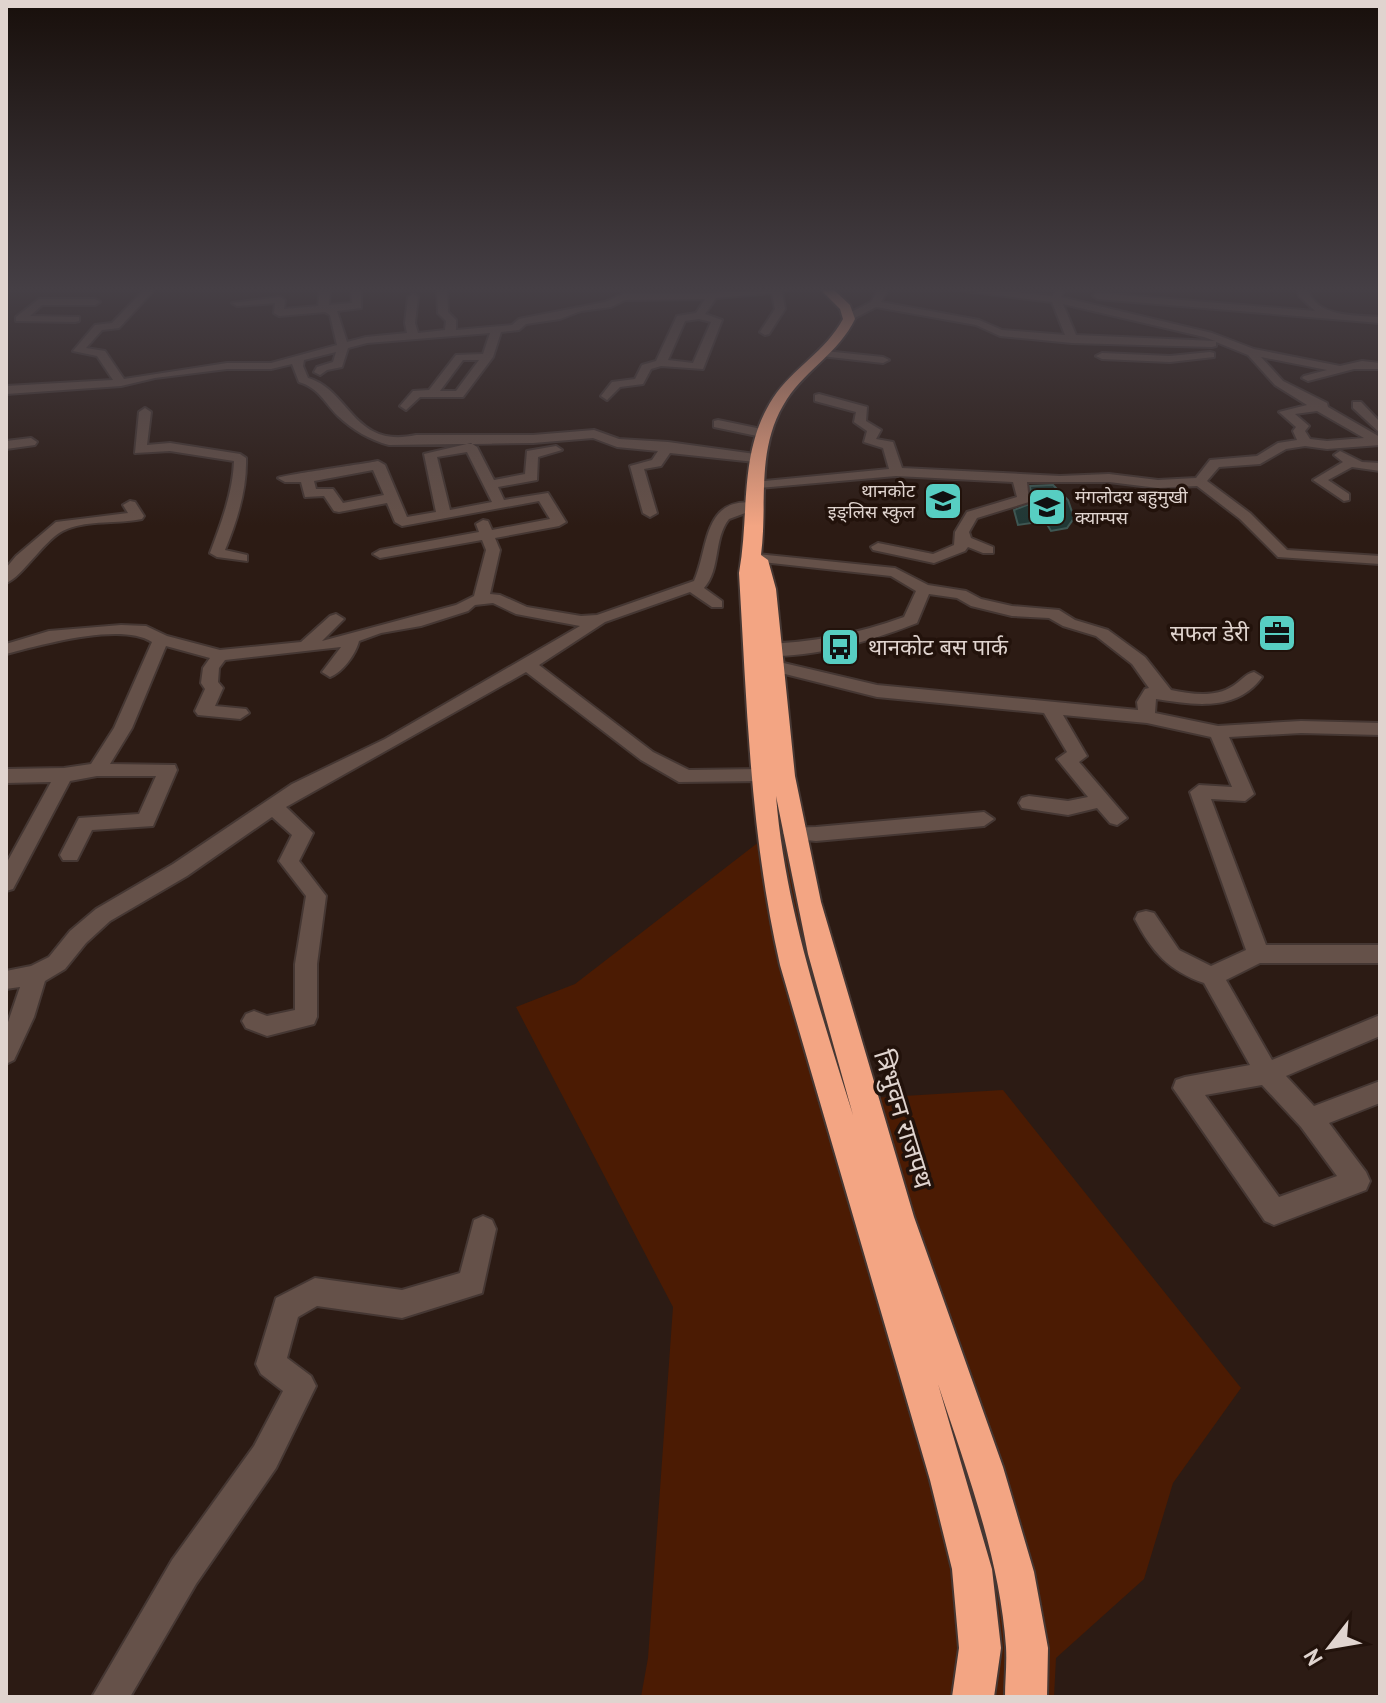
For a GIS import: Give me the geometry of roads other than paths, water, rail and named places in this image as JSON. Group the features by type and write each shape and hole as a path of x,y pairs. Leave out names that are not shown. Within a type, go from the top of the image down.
{"highway":[{"name":"त्रिभुवन राजपथ","path":"811,367 781,397 762,433 755,458 751,506 755,554 748,573 768,655 793,833 821,954 898,1217 984,1467 1014,1572 1027,1648 1026,1697"},
{"name":"त्रिभुवन राजपथ","path":"768,655 762,776 769,850 793,965 949,1480 972,1569 980,1648 973,1697"}],"street":[{"path":"111,367 121,383"},
{"path":"6,390 121,383 215,367"},
{"path":"298,367 303,380 321,385 337,407 362,430 398,443 594,434 617,443 668,446 755,458"},
{"path":"320,372 323,367"},
{"path":"432,394 452,367"},
{"path":"406,406 417,393 459,395 479,367"},
{"path":"607,396 616,384 639,382 646,367"},
{"path":"1263,367 1270,376 1316,405 1323,406 1343,422 1379,439"},
{"path":"1331,367 1344,370"},
{"path":"1308,378 1351,367"},
{"path":"819,398 863,410 860,422 875,430 865,433 871,443 889,445 896,472"},
{"path":"1305,442 1299,431 1303,426 1285,412 1323,406"},
{"path":"1379,439 1359,407 1380,406"},
{"path":"145,412 140,450 170,447 240,458 240,475 228,525 217,553 242,558"},
{"path":"718,424 762,433"},
{"path":"1200,482 1215,463 1260,460 1282,446 1379,439"},
{"path":"6,445 31,442"},
{"path":"1327,445 1349,463 1380,467"},
{"path":"650,513 637,466 656,463 668,446"},
{"path":"444,515 430,454 471,447 500,505"},
{"path":"489,485 532,477 532,454 536,451 571,449"},
{"path":"1344,497 1320,480 1326,474 1342,471 1349,463"},
{"path":"285,478 378,465 389,498 402,522 543,496 562,528 488,535 380,554"},
{"path":"754,486 896,472 1109,478 1170,484 1200,482 1245,516 1283,554 1380,560"},
{"path":"315,473 310,494 328,492 339,508 389,498"},
{"path":"768,655 866,635 911,620 924,589 946,573 962,544 962,532 972,515 1024,499 1019,477"},
{"path":"6,578 21,559 61,525 137,516 130,505"},
{"path":"8,644 49,636 121,630 146,631 161,640 220,655 306,647 351,640 378,629 415,623 495,598 522,611 563,620 599,619 694,588 703,579 713,530 721,517 739,507 751,506"},
{"path":"478,509 493,550 481,600"},
{"path":"878,547 934,559 962,544 988,550"},
{"path":"755,554 895,572 924,589 961,594 976,603 1012,611 1053,613 1069,623 1102,633 1139,661 1165,695"},
{"path":"694,588 717,604"},
{"path":"306,647 336,619"},
{"path":"6,980 35,975 57,963 78,937 103,915 180,870 299,789 391,743 528,665 599,619"},
{"path":"97,770 123,728 161,640"},
{"path":"330,672 349,648 351,640"},
{"path":"220,655 211,668 209,683 214,688 204,711 240,713"},
{"path":"768,655 877,691 1147,717 1218,732 1301,727 1380,729"},
{"path":"528,665 647,756 686,777 762,776"},
{"path":"1147,717 1146,702 1151,693 1197,700 1235,696 1254,677"},
{"path":"1051,709 1078,756 1066,759 1117,818"},
{"path":"1218,732 1245,794 1199,792 1258,954"},
{"path":"6,776 64,775 97,770 168,770 146,821 86,823 70,855"},
{"path":"6,883 64,775"},
{"path":"1029,803 1068,808 1103,800"},
{"path":"254,1021 267,1026 306,1017 308,1003 306,964 316,896 313,887 293,872 289,861 303,833 273,807"},
{"path":"793,833 816,834 984,819"},
{"path":"1146,919 1169,957 1192,970 1212,976 1258,954 1380,954"},
{"path":"6,1053 23,1017 35,975"},
{"path":"1212,976 1267,1073 1310,1119 1357,1181 1274,1212 1185,1088 1267,1073 1380,1025"},
{"path":"1310,1119 1380,1092"},
{"path":"110,1697 184,1572 265,1457 301,1386 271,1364 286,1308 315,1292 402,1304 472,1283 483,1229"}],"place":[{"name":"थानकोट इङ्लिस स्कुल","path":"943,501"},
{"name":"मंगलोदय बहुमुखी क्याम्पस","path":"1047,507"},
{"name":"सफल डेरी","path":"1277,633"},
{"name":"थानकोट बस पार्क","path":"840,647"}]}
